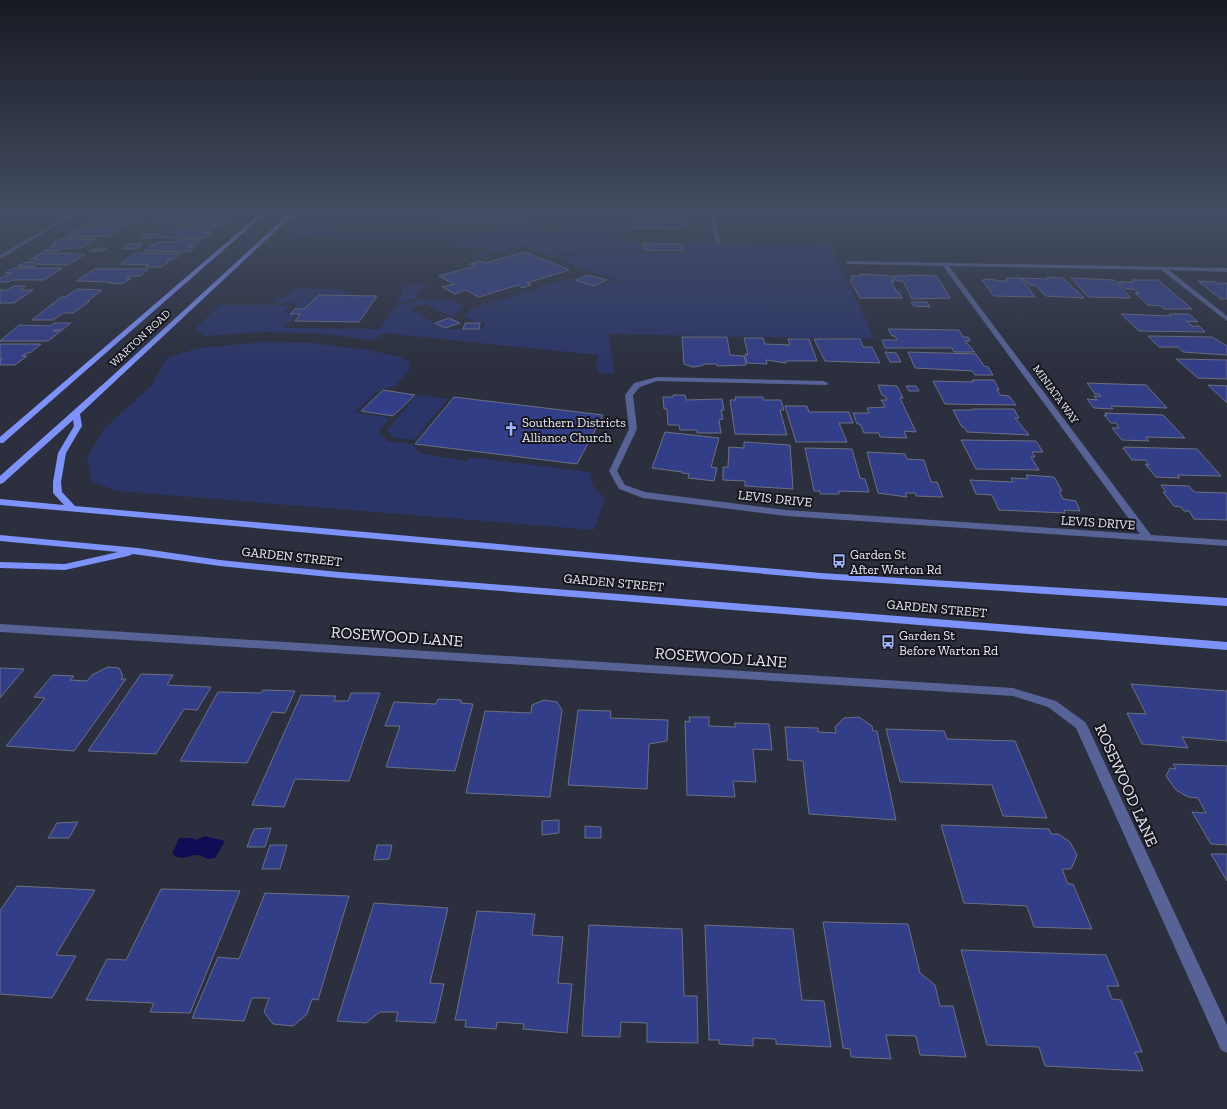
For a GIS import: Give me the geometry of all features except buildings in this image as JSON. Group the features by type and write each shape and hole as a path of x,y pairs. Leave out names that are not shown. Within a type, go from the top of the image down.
{"main road":[{"name":"WARTON ROAD","path":"0,441 205,264"},
{"name":"WARTON ROAD","path":"0,481 238,264"},
{"path":"71,507 58,493 57,482 62,453 78,426 76,412"},
{"path":"0,438 10,433"},
{"name":"GARDEN STREET","path":"0,502 71,507 821,576 1227,602"},
{"name":"GARDEN STREET","path":"0,538 138,551 220,563 339,575 1227,646"},
{"path":"0,565 65,567 138,551"}],"street":[{"path":"933,264 1227,270"},
{"name":"MINIATA WAY","path":"945,264 1148,538"},
{"path":"1162,268 1227,319"},
{"name":"LEVIS DRIVE","path":"824,383 657,379 637,384 629,395 632,429 613,471 622,487 643,495 786,513 1227,543"},
{"name":"ROSEWOOD LANE","path":"0,628 1013,692 1052,704 1080,725 1227,1044"}],"shaded area":[{"path":"570,264 840,264 874,339 609,334 614,373 600,373 595,365 599,355 383,333 379,337 369,340 328,334 265,332 207,336 195,329 220,305 291,305 283,313 297,315 284,328 380,329 395,306 421,299 433,301 450,299 464,306 452,317 425,304 410,309 445,329 483,329 485,322 475,322 464,316 471,309 571,278 596,287 617,280 599,273 595,274"},
{"path":"422,285 426,287 418,291 417,295 419,298 396,304 403,293 400,289 407,286"},
{"path":"296,288 334,289 352,293 350,295 318,294 303,309 293,308 298,303 273,303 288,295"},
{"path":"264,342 311,343 368,350 400,357 409,362 409,370 395,386 379,390 355,412 390,418 378,432 387,441 412,444 419,453 467,461 470,457 590,472 593,486 605,499 594,530 118,491 92,482 87,458 104,429 152,385 167,358 198,348"},
{"path":"417,395 448,399 414,440 394,438 387,430"},
{"path":"205,836 225,841 215,858 207,859 202,856 193,855 181,858 172,854 179,838 192,838 196,840"}],"place":[{"name":"Southern Districts Alliance Church","path":"511,429"},
{"name":"Garden St After Warton Rd","path":"839,561"},
{"name":"Garden St Before Warton Rd","path":"888,642"}]}
